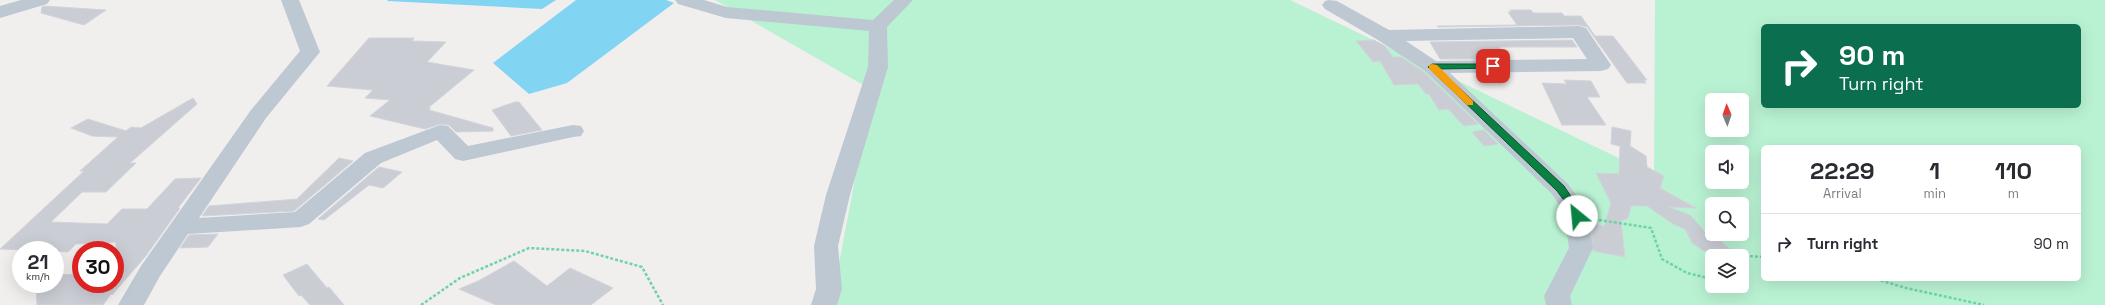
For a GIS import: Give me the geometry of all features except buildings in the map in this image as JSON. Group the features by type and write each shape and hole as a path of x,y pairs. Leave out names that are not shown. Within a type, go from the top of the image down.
{"street":[{"path":"0,12 41,0"},
{"path":"131,305 150,272 258,114 310,52 290,0"},
{"path":"684,0 726,12 878,26"},
{"path":"824,305 829,289 826,246 838,195 878,68 878,26 904,0"},
{"path":"1329,2 1432,67 1560,188 1576,211 1581,248 1557,296 1559,305"},
{"path":"1385,36 1579,32 1600,65 1432,67"},
{"path":"180,227 301,219 373,158 440,131 463,154 572,131"}],"path":[{"path":"1577,216 1651,228 1662,259 1687,273 1705,277"},
{"path":"421,305 460,278 529,248 585,251 642,267 663,305"},
{"path":"1749,256 1761,257"},
{"path":"1883,281 1906,288 1984,305"}],"green space":[{"path":"715,0 1290,0 1654,175 1655,0 2105,0 2105,305 831,305 872,90"}],"water":[{"path":"556,0 542,9 387,1"},
{"path":"576,0 666,0 674,3 567,83 529,94 493,63"}],"slow traffic":[{"path":"1434,67 1432,67 1470,103"}],"route":[{"path":"1493,66 1432,67 1560,188 1576,211 1577,216"}]}
